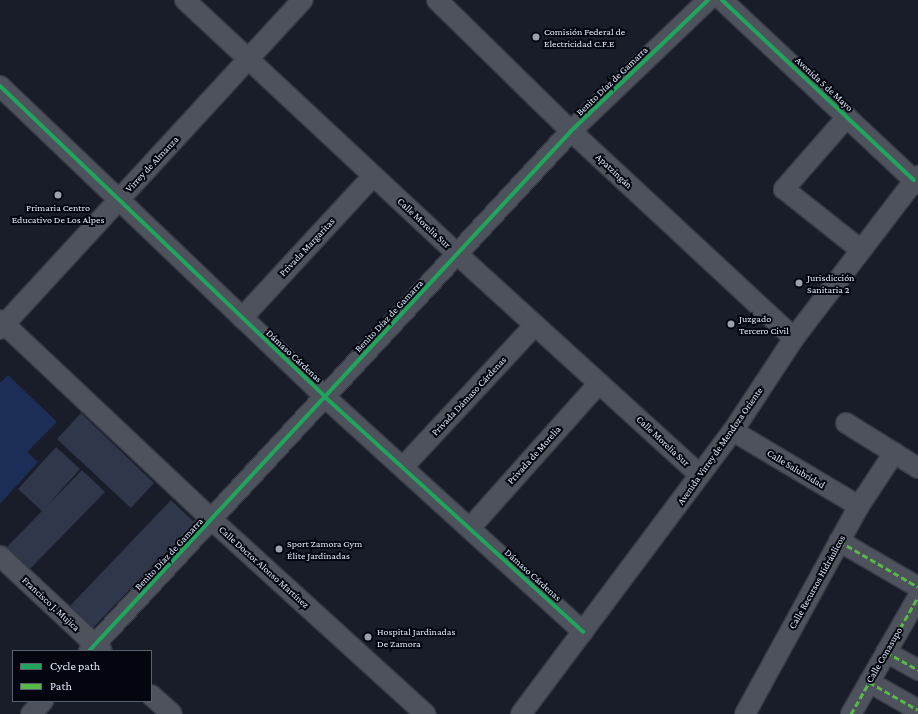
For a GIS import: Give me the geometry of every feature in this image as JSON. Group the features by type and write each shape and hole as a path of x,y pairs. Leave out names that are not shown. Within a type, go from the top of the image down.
{"street":[{"name":"Calle Morelia Sur","path":"185,0 457,254 700,476"},
{"name":"Virrey de Almanza","path":"1,325 118,201 303,0"},
{"name":"Apatzingán","path":"437,0 571,131 794,338"},
{"name":"Benito Díaz de Gamarra","path":"96,649 211,519 571,131 708,0"},
{"name":"Avenida 5 de Mayo","path":"722,0 917,180"},
{"name":"Dámaso Cárdenas","path":"0,86 118,201 325,397 584,632"},
{"path":"847,117 784,189 861,250"},
{"name":"Privada Margaritas","path":"242,318 373,176"},
{"name":"Avenida Virrey de Mendoza Oriente","path":"521,714 584,632 733,431 794,338 917,180"},
{"name":"Calle Doctor Alonso Martínez","path":"1,325 424,714"},
{"name":"Privada Dámaso Cárdenas","path":"403,467 535,325"},
{"name":"Privada de Morelia","path":"470,528 599,383"},
{"path":"846,423 918,468"},
{"name":"Calle Salubridad","path":"733,431 859,506"},
{"name":"Calle Recursos Hidráulicos","path":"745,714 839,541 859,506 894,453"},
{"path":"839,541 918,587"},
{"name":"Francisco J. Mujica","path":"0,556 96,649"},
{"name":"Calle Conasupo","path":"851,714 918,597"},
{"path":"886,652 918,670"},
{"path":"869,682 918,710"},
{"path":"152,696 172,714"},
{"path":"31,714 42,702"}],"shaded area":[{"path":"8,375 57,422 27,452 38,462 0,504 0,383"}],"building":[{"path":"81,413 154,483 131,508 57,439"},
{"path":"56,447 80,469 44,509 82,470 105,492 28,571 5,549 42,511 18,489"},
{"path":"171,500 194,522 90,631 67,609"}],"marked path":[{"path":"839,541 918,587"},
{"path":"851,714 918,597"},
{"path":"886,652 918,670"},
{"path":"869,682 918,710"}],"cycle path":[{"path":"90,650 571,131 708,0"},
{"path":"722,0 914,180"},
{"path":"0,86 325,397 583,632"}],"place":[{"name":"Comisión Federal de Electricidad C.F.E","path":"536,37"},
{"name":"Primaria Centro Educativo De Los Alpes","path":"58,195"},
{"name":"Jurisdicción Sanitaria 2","path":"799,283"},
{"name":"Juzgado Tercero Civil","path":"731,324"},
{"name":"Sport Zamora Gym Élite Jardinadas","path":"279,549"},
{"name":"Hospital Jardinadas De Zamora","path":"368,637"}]}
